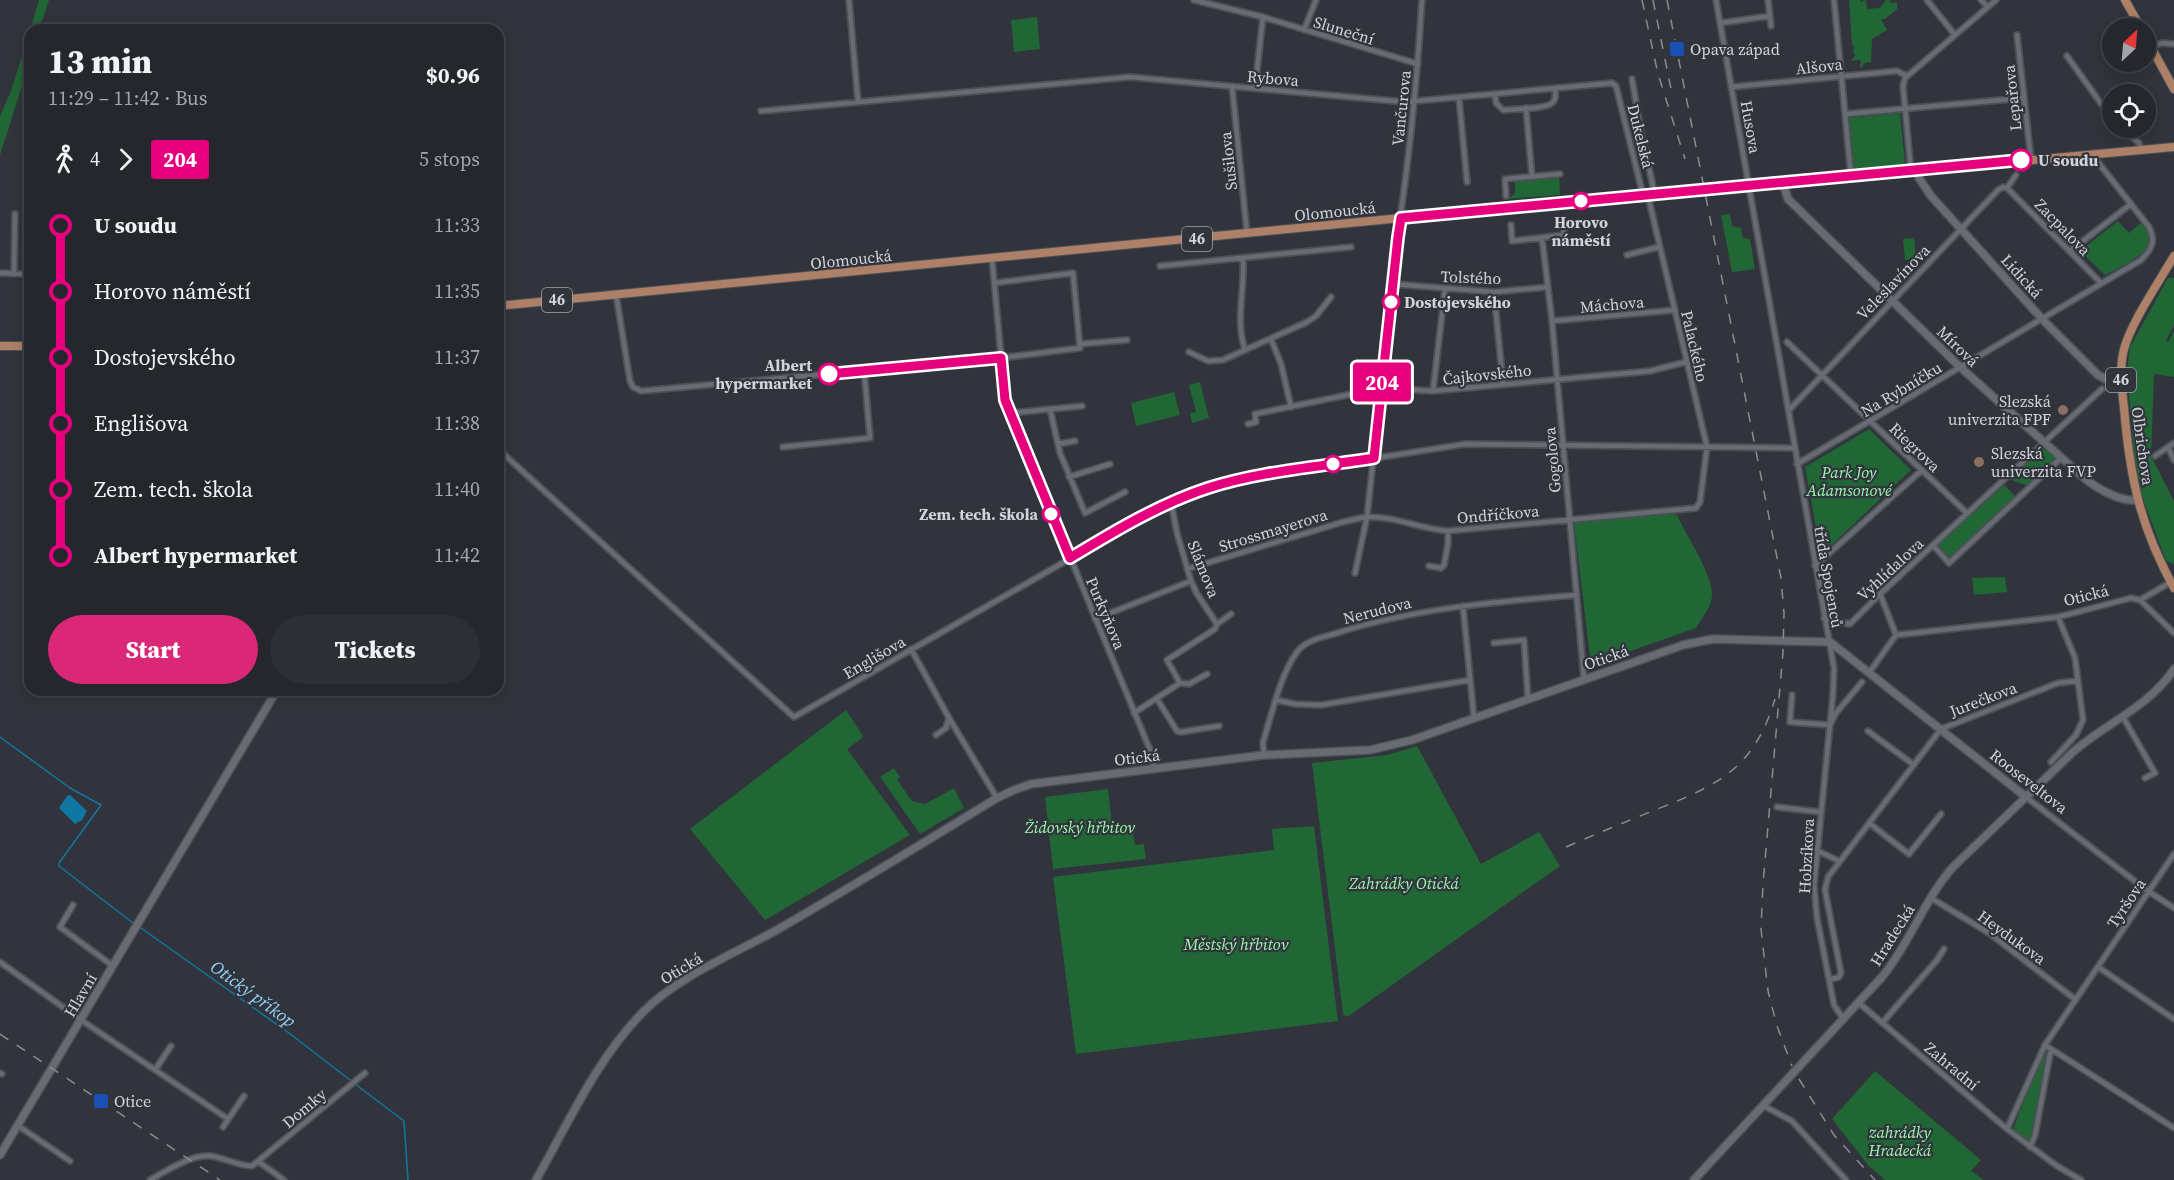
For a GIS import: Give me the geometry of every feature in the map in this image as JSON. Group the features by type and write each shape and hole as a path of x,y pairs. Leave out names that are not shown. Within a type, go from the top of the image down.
{"main road":[{"path":"2125,0 2135,18"},
{"path":"2156,56 2174,89"},
{"name":"Olomoucká","path":"504,305 1401,218 2141,148 2174,147"},
{"name":"Olbrichova","path":"2171,582 2148,535 2137,500 2127,449 2121,383 2122,362 2127,341 2170,271 2174,256"},
{"path":"0,346 24,346"}],"street":[{"path":"849,0 858,102"},
{"name":"Sluneční","path":"1194,0 1263,17 1418,64"},
{"path":"1304,30 1316,0"},
{"name":"Vančurova","path":"1401,218 1418,64 1422,0"},
{"name":"Husova","path":"1716,0 1789,410"},
{"path":"1767,0 1771,26"},
{"path":"1834,0 1851,177"},
{"path":"1927,0 1955,35"},
{"path":"1981,0 1988,7"},
{"path":"1914,171 1903,83 1907,76 1996,0"},
{"path":"1720,23 1770,16"},
{"path":"1255,88 1263,17"},
{"name":"Lepařova","path":"2017,34 2031,159"},
{"path":"2156,45 2162,42 2174,45"},
{"path":"2067,56 2102,105"},
{"name":"Alšova","path":"1731,87 1897,71 1907,76"},
{"name":"Rybova","path":"761,111 1130,77 1414,102 1612,83"},
{"path":"1632,79 1649,196"},
{"name":"Dukelská","path":"1612,83 1616,86 1649,196"},
{"name":"Sušilova","path":"1232,86 1247,234"},
{"path":"1495,94 1496,103 1503,110 1552,104 1555,89"},
{"path":"1458,98 1467,182"},
{"path":"1845,114 2024,98"},
{"path":"1526,108 1532,177"},
{"path":"2133,138 2141,148"},
{"path":"2070,251 2131,204 2093,153"},
{"name":"Lidická","path":"1914,171 1930,194 2041,318 2098,375 2111,382 2121,383"},
{"path":"1506,196 1505,179 1560,174"},
{"name":"Veleslavínova","path":"1789,410 2000,188 2007,188 2016,175"},
{"name":"Mírová","path":"1783,183 1788,199 1960,367 2044,443 2091,483 2127,500 2137,500"},
{"name":"Zacpalova","path":"2007,188 2101,283"},
{"name":"Palackého","path":"1649,196 1707,447 1701,502"},
{"name":"Na Rybníčku","path":"1797,464 2141,260 2150,251 2153,236 2131,204"},
{"path":"14,274 15,214"},
{"path":"1355,573 1367,517 1401,218"},
{"path":"1511,225 1512,241 1564,234 1563,222"},
{"name":"Gogolova","path":"1542,238 1552,321 1584,679"},
{"path":"1160,266 1351,247"},
{"path":"1627,255 1659,247"},
{"name":"Purkyňova","path":"992,258 1005,400 1153,757 1154,768"},
{"path":"1243,259 1240,300 1245,350"},
{"path":"0,273 24,274"},
{"path":"616,294 630,381 633,387 645,391 1001,358 1080,348 1073,273 994,283"},
{"name":"Tolstého","path":"1393,284 1494,292 1548,287"},
{"path":"1433,391 1445,289"},
{"path":"1494,292 1503,384"},
{"path":"1189,352 1213,361 1223,360 1307,322 1316,316 1331,297"},
{"name":"Máchova","path":"1552,321 1675,310"},
{"path":"1271,339 1281,364 1291,407"},
{"path":"1080,344 1127,340"},
{"name":"Riegrova","path":"1787,342 1967,513"},
{"name":"Čajkovského","path":"1248,424 1256,422 1255,414 1381,388 1433,391 1650,370 1686,362"},
{"path":"783,447 870,438 864,369"},
{"name":"Vyhlídalova","path":"1824,618 1850,624 2103,389"},
{"path":"1010,413 1082,406"},
{"path":"1050,409 1058,444 1085,513 1125,492"},
{"name":"třída Spojenců","path":"1789,410 1830,642"},
{"path":"1058,444 1075,441"},
{"path":"2155,456 2174,443"},
{"name":"Englišova","path":"504,454 794,717 1171,502 1237,480 1465,444 1794,447"},
{"path":"2168,447 2174,460"},
{"path":"1933,545 1949,562 2061,458"},
{"path":"1070,477 1110,464"},
{"path":"1815,566 1922,470"},
{"name":"Slámova","path":"1171,502 1187,569 1197,594 1217,624 1232,614"},
{"name":"Ondříčkova","path":"1367,517 1428,530 1448,531 1696,508 1701,502"},
{"name":"Strossmayerova","path":"1187,569 1343,522 1367,517"},
{"path":"1429,566 1444,565 1448,531"},
{"path":"1095,619 1191,581"},
{"path":"2171,582 2140,600 2174,633"},
{"path":"1830,642 1869,673 1896,635 1880,594"},
{"name":"Nerudova","path":"1264,754 1263,742 1288,667 1298,650 1313,640 1371,622 1430,610 1577,596"},
{"name":"Otická","path":"1896,635 2058,617 2131,598 2140,600"},
{"path":"1463,606 1474,718"},
{"path":"2051,762 2073,739 2082,724 2075,658 2058,617"},
{"path":"1180,683 1167,660 1215,629 1217,624"},
{"path":"1494,643 1524,640 1528,699"},
{"name":"Otická","path":"536,1180 602,1062 653,1003 685,980 786,924 1014,790 1031,784 1264,754 1356,751 1378,748 1412,740 1699,641 1830,642"},
{"name":"Hobzíkova","path":"1830,642 1834,680 1814,878 1816,907 1829,980 1835,1008 1844,1020"},
{"path":"911,650 997,798"},
{"name":"Hradecká","path":"1694,1180 1844,1020 1892,964 1930,898 1953,867 2081,744 2123,717 2154,693 2174,669"},
{"name":"Rooseveltova","path":"1869,673 2026,797 2148,891 2174,908"},
{"path":"1134,712 1180,683 1189,684 1207,674"},
{"path":"1276,700 1295,704 1329,703 1470,680"},
{"name":"Jurečkova","path":"1826,880 1941,729 2058,684 2077,681"},
{"name":"Hobzíkova","path":"1830,725 1836,713 1862,682"},
{"path":"1792,695 1790,722 1830,725"},
{"name":"Hlavní","path":"1,1149 81,1020 273,696"},
{"path":"1157,699 1177,730 1181,732 1219,726"},
{"path":"2123,717 2155,773 2145,778"},
{"path":"936,735 946,728 950,718"},
{"path":"1868,731 1914,765"},
{"path":"1777,807 1820,812"},
{"path":"1869,823 1909,854 1941,813"},
{"path":"1816,850 1839,861"},
{"name":"Tyršova","path":"2007,1129 2045,1045 2174,854"},
{"path":"1814,878 1826,880 1825,890 1841,971 1839,977 1829,980"},
{"name":"Heydukova","path":"1930,898 1993,936 2076,1000"},
{"path":"73,905 60,927 113,966"},
{"path":"1882,1023 1933,965 1944,949"},
{"path":"0,962 81,1020 228,1119"},
{"path":"2098,967 2174,1019"},
{"name":"Zahradní","path":"1859,1003 2007,1129 2057,1166 2081,1180"},
{"path":"2045,1045 2174,1128"},
{"path":"155,1070 171,1046"},
{"path":"2030,1147 2035,1135 2051,1049"},
{"name":"Domky","path":"260,1162 365,1073"},
{"path":"223,1127 244,1096"},
{"path":"1764,1106 1792,1120 1845,1180"},
{"path":"17,1125 70,1161"},
{"path":"153,1179 190,1160 211,1156 245,1166 252,1166 260,1162 284,1180"}],"green space":[{"path":"39,0 49,0 41,24 32,24"},
{"path":"1849,0 1860,0 1861,2 1866,0 1867,9 1880,8 1886,0 1890,0 1891,3 1897,2 1897,9 1885,19 1881,19 1887,30 1872,39 1871,62 1864,63 1862,68 1860,68 1861,60 1851,61 1855,55 1852,45"},
{"path":"1037,17 1040,49 1014,52 1011,20"},
{"path":"24,49 24,80 0,155 0,116 11,91"},
{"path":"1900,113 1905,162 1902,165 1854,170 1849,118"},
{"path":"1559,175 1560,195 1505,199 1515,193 1515,179"},
{"path":"1730,214 1732,226 1741,228 1743,238 1750,239 1755,269 1732,272 1721,215"},
{"path":"2118,221 2129,233 2141,223 2148,234 2149,246 2139,256 2105,275 2080,251"},
{"path":"1914,238 1916,259 1905,260 1903,239"},
{"path":"2168,278 2174,278 2174,325 2166,341 2168,342 2174,331 2174,377 2154,374 2151,456 2174,501 2174,564 2166,561 2140,491 2135,467 2127,371 2130,347"},
{"path":"1200,382 1209,418 1192,423 1190,413 1196,412 1189,385"},
{"path":"1174,392 1180,415 1136,426 1131,403"},
{"name":"Park Joy Adamsonové","path":"1869,429 1911,470 1821,555 1805,467"},
{"path":"2042,449 2047,450 2057,459 2028,486 2009,479"},
{"path":"2004,485 2016,497 1950,558 1938,545"},
{"path":"1664,513 1677,515 1703,564 1711,584 1712,598 1709,607 1696,628 1591,665 1574,523"},
{"path":"2005,577 2007,592 1974,595 1972,578"},
{"path":"846,710 863,736 847,749 910,835 765,920 690,829"},
{"name":"Zahrádky Otická","path":"1417,746 1481,864 1539,832 1560,866 1347,1017 1343,1014 1312,763 1387,755"},
{"path":"894,768 900,777 897,780 912,801 925,804 954,788 964,808 920,834 881,778"},
{"name":"Židovský hřbitov","path":"1108,789 1113,834 1133,833 1135,845 1144,844 1146,859 1053,869 1045,797"},
{"name":"Městský hřbitov","path":"1314,826 1338,1021 1076,1054 1053,877 1274,850 1272,829"},
{"path":"2044,1051 2049,1055 2032,1140 2029,1141 2015,1132 2014,1127"},
{"name":"zahrádky Hradecká","path":"1875,1071 1981,1160 1971,1171 1984,1180 1885,1180 1868,1165 1832,1119"}],"water":[{"path":"70,795 87,811 82,820 75,824 59,808"}],"waterway":[{"name":"Otický příkop","path":"0,737 70,788 101,805 59,866 133,923"},
{"name":"Otický příkop","path":"141,928 289,1033 350,1080"},
{"name":"Otický příkop","path":"355,1084 404,1121 408,1180"}],"railway":[{"path":"1642,0 1658,74 1685,159"},
{"path":"1653,0 1672,94"},
{"path":"1667,0 1781,578 1784,613 1783,652 1761,929 1768,991 1777,1026 1792,1066"},
{"path":"1566,847 1697,792 1731,771 1756,742 1775,699"},
{"path":"0,1034 220,1180"},
{"path":"1799,1079 1834,1135 1875,1180"}],"bus line":[{"name":"204","path":"829,374 1001,358 1005,400 1070,558 1158,508 1205,489 1237,480 1374,458 1401,218 1667,195 2021,160"}],"place":[{"name":"Opava západ","path":"1677,49"},
{"name":"U soudu","path":"2021,160"},
{"name":"Horovo náměstí","path":"1581,201"},
{"name":"Dostojevského","path":"1391,302"},
{"name":"Albert hypermarket","path":"829,374"},
{"name":"Slezská univerzita FPF","path":"2063,410"},
{"name":"Slezská univerzita FVP","path":"1979,462"},
{"name":"Zem. tech. škola","path":"1051,514"},
{"name":"Otice","path":"101,1101"}]}
